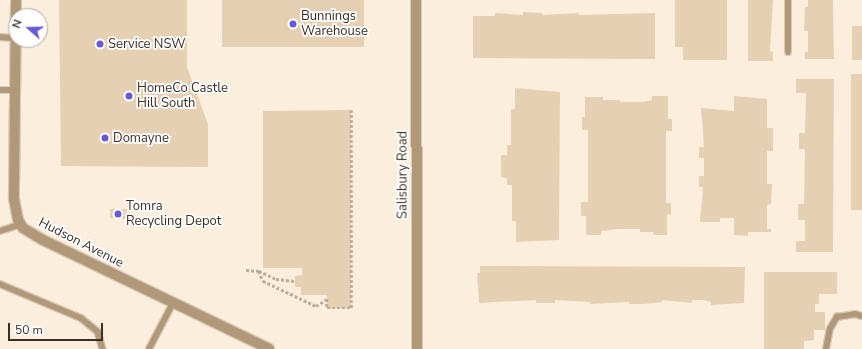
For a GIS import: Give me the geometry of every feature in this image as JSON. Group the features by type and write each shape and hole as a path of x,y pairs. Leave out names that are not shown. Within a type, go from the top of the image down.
{"street":[{"name":"Salisbury Road","path":"416,0 417,349"},
{"name":"Hudson Avenue","path":"16,48 14,199 21,224 43,240 270,349"},
{"path":"409,349 417,315"}],"lane":[{"path":"788,0 788,52"},
{"path":"0,90 16,90"},
{"path":"0,231 21,224"},
{"path":"0,284 81,318 98,332 103,349"},
{"path":"149,349 173,303"},
{"path":"826,349 830,329 837,317 845,314 862,316"}],"path":[{"path":"259,271 264,281 316,306 327,300 327,308 351,308 351,110"},
{"path":"246,270 259,271 276,279 295,281"}],"building":[{"name":"HomeCo Castle Hill South","path":"59,0 187,0 187,67 208,124 208,167 61,166"},
{"name":"Bunnings Warehouse","path":"222,0 364,0 364,47 222,47"},
{"path":"675,0 727,0 727,60 683,60 683,47 675,47"},
{"path":"748,0 773,0 770,51 773,52 773,61 748,61"},
{"path":"808,0 833,0 834,59 805,59 805,52 808,52 808,31 804,31 805,7 808,7"},
{"path":"523,12 542,13 542,15 579,13 579,15 655,13 655,59 473,58 473,16 495,16 495,13 523,15"},
{"path":"852,26 862,26 862,60 852,60"},
{"path":"851,74 862,74 862,210 851,210"},
{"path":"796,79 834,79 833,252 796,252 796,241 805,241 805,220 798,220 798,204 804,204 805,149 799,149 799,133 805,133 806,93 796,93"},
{"path":"515,88 560,92 559,240 516,242 516,221 512,221 512,185 507,185 507,178 501,177 501,155 507,155 507,145 511,145 511,109 515,109"},
{"path":"652,96 668,96 668,119 672,119 672,131 666,131 666,203 671,203 671,215 667,214 667,235 654,235 653,232 640,232 640,229 619,229 601,231 601,235 586,235 586,216 581,216 581,202 588,202 588,130 582,130 582,117 585,117 585,97 603,97 603,100 620,100 620,102 643,102 652,100"},
{"path":"734,96 767,99 767,128 773,128 773,151 767,151 767,184 772,184 771,204 767,205 767,229 771,229 771,232 748,232 748,236 734,235 734,218 720,218 720,222 700,222 703,187 699,187 699,176 704,176 704,158 699,158 699,147 704,147 701,108 734,111"},
{"path":"351,110 351,308 327,308 327,295 301,295 301,287 295,287 295,276 302,275 302,268 263,268 263,111"},
{"name":"Tomra Recycling Depot","path":"110,209 127,209 126,219 110,218"},
{"path":"480,266 745,267 744,303 711,305 711,302 703,300 692,300 692,303 662,300 662,302 644,304 629,304 629,302 590,304 590,302 555,300 555,303 536,303 536,300 479,303 477,273 480,273"},
{"path":"764,272 837,272 837,294 819,294 819,304 815,304 815,312 825,312 825,330 814,330 814,340 804,341 804,349 764,349"}],"place":[{"name":"Bunnings Warehouse","path":"293,24"},
{"name":"Service NSW","path":"100,44"},
{"name":"HomeCo Castle Hill South","path":"129,96"},
{"name":"Domayne","path":"105,138"},
{"name":"Tomra Recycling Depot","path":"118,214"}]}
